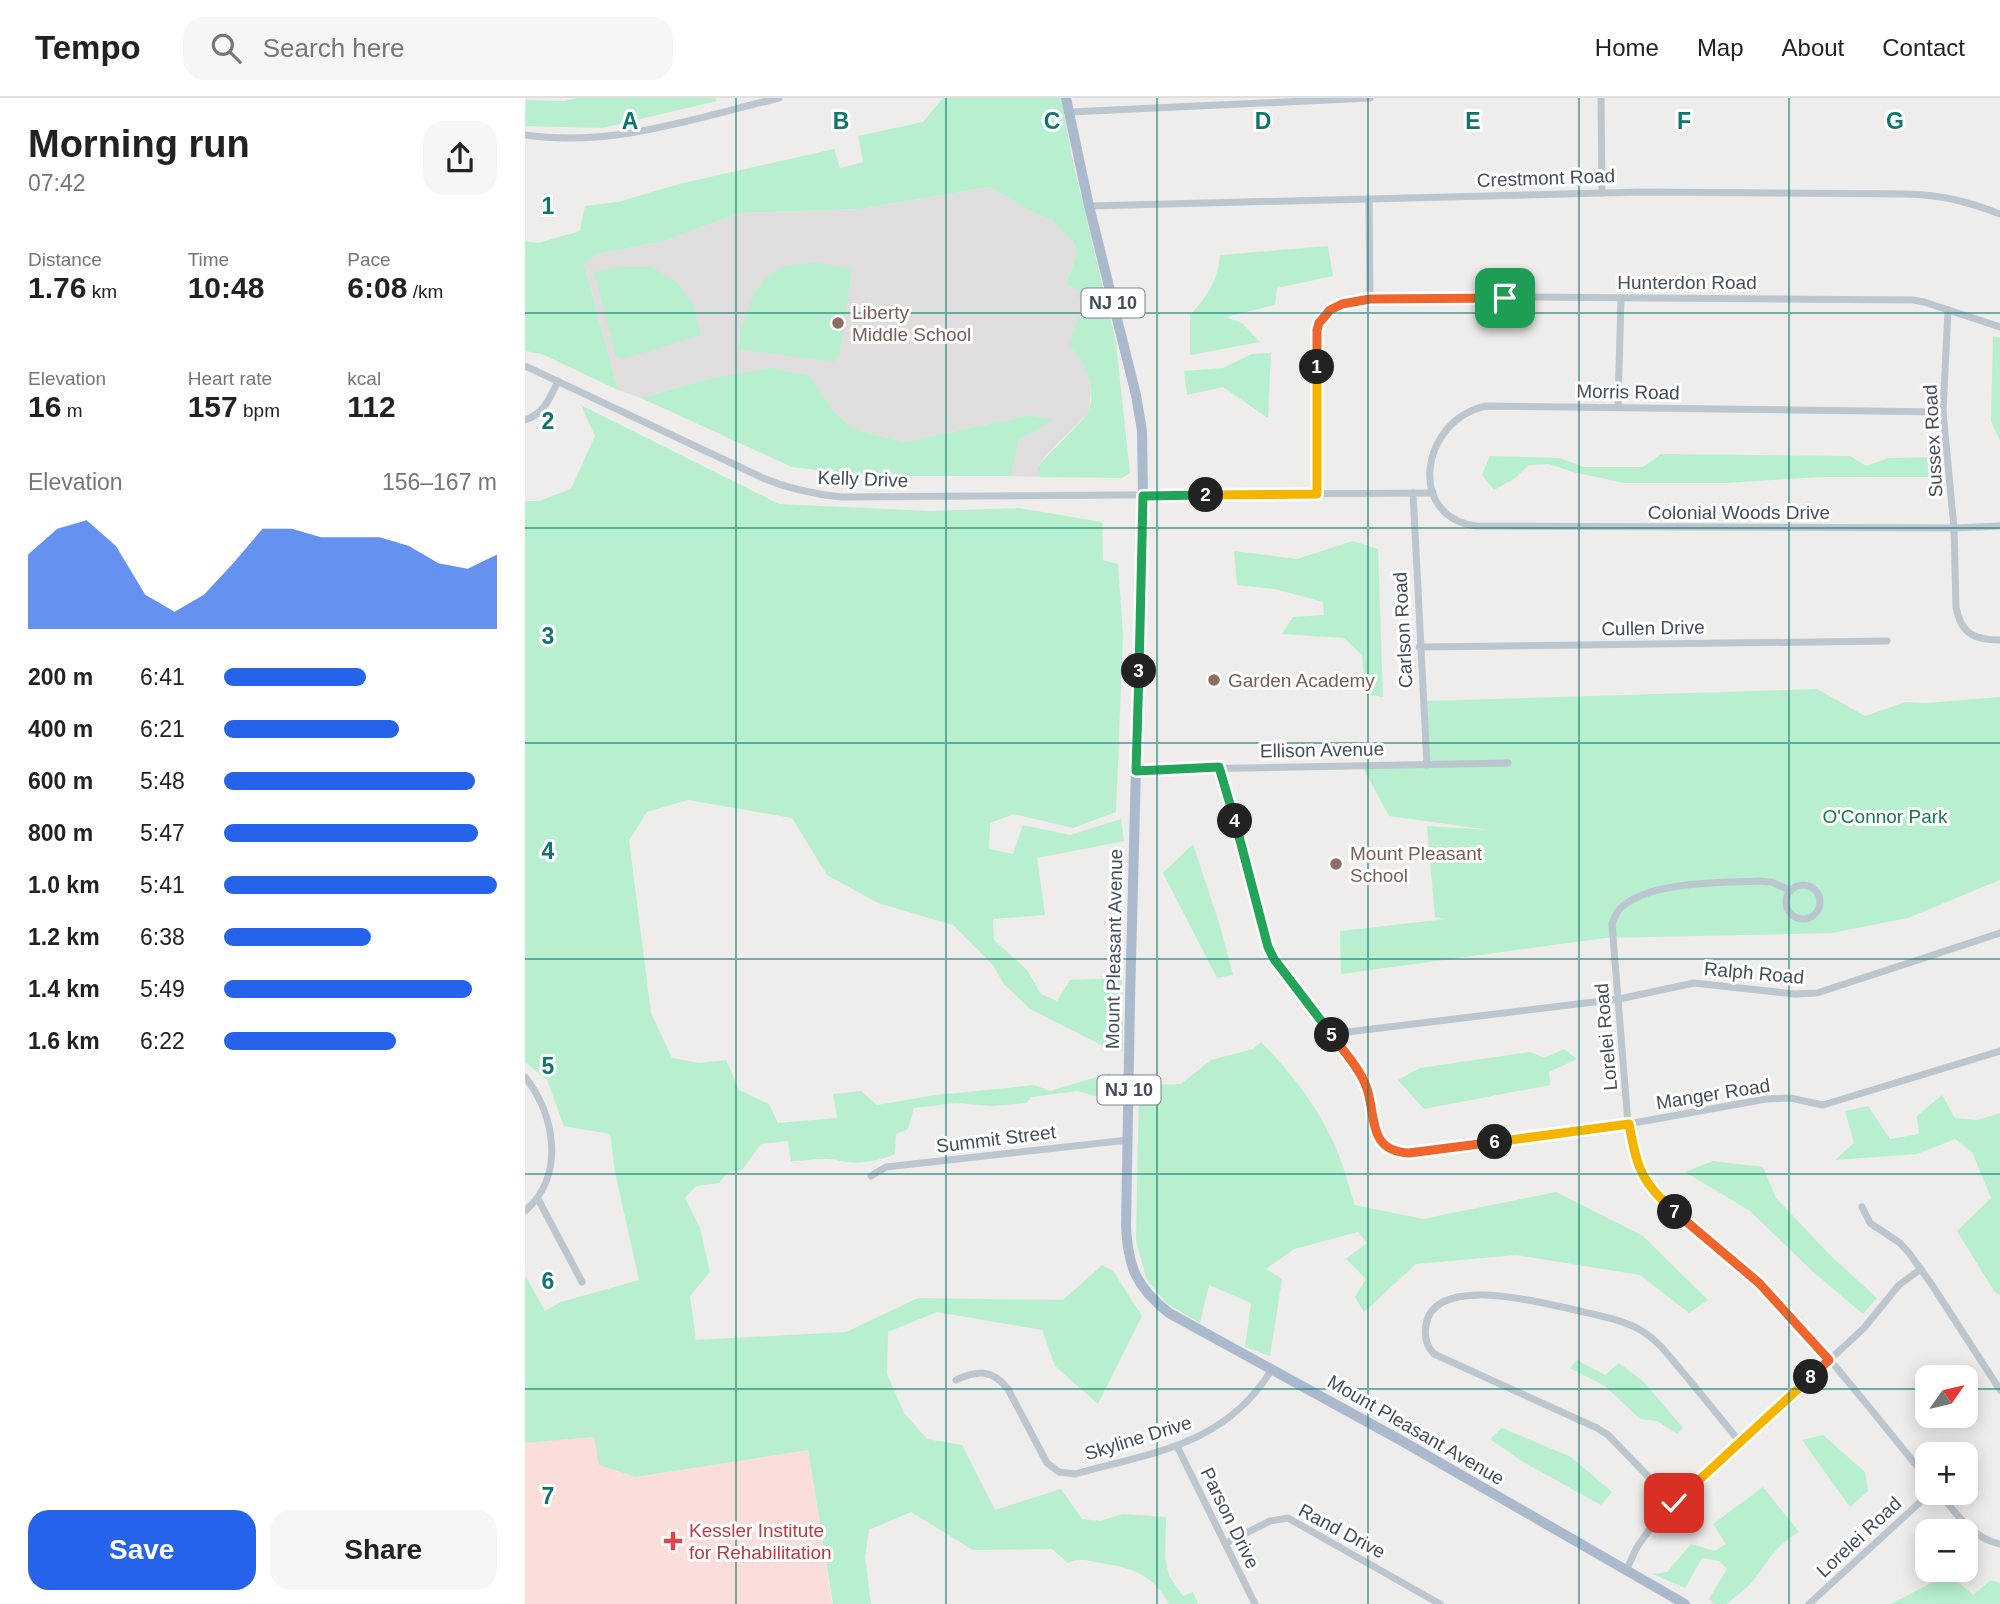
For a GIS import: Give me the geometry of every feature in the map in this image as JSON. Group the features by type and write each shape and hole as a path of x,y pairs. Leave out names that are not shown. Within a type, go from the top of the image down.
{"main road":[{"name":"NJ 10","path":"1066,98 1070,112"},
{"name":"Mount Pleasant Avenue","path":"1070,112 1089,206 1136,395 1142,431 1143,496 1128,1140 1129,1261 1140,1284 1169,1313 1685,1604"}],"street":[{"path":"525,135 582,138 633,133 779,98"},
{"path":"1070,112 1370,98"},
{"path":"1601,98 1602,193"},
{"name":"Crestmont Road","path":"1089,206 1602,193 1938,195 2000,214"},
{"path":"1369,199 1370,299"},
{"path":"1618,407 1621,298"},
{"name":"Hunterdon Road","path":"1317,494 1317,330 1323,316 1342,304 1370,299 1913,300 2000,327"},
{"name":"Sussex Road","path":"1948,310 1943,412 1955,528 1958,618 1974,637 2000,640"},
{"name":"Kelly Drive","path":"525,366 763,478 813,494 841,497 1433,493"},
{"path":"525,420 544,408 558,381"},
{"name":"Morris Road","path":"1433,493 1430,467 1435,447 1445,429 1466,412 1493,405 1943,412"},
{"name":"Carlson Road","path":"1413,493 1427,765"},
{"name":"Colonial Woods Drive","path":"1433,493 1449,516 1462,523 1477,526 2000,526"},
{"name":"Cullen Drive","path":"1419,647 1888,641"},
{"name":"Ellison Avenue","path":"1136,771 1219,767 1508,763"},
{"name":"Manger Road","path":"1219,767 1268,947 1274,959 1361,1075 1367,1087 1375,1131 1388,1148 1399,1153 1629,1124 1766,1099 1790,1098 1823,1105 1836,1103 2000,1051"},
{"name":"Lorelei Road","path":"1790,890 1771,882 1759,881 1671,887 1624,905 1616,913 1612,924 1629,1124 1637,1165 1652,1190 1759,1283 1829,1360 1915,1464"},
{"path":"1804,884 1814,889 1819,898 1816,913 1803,919 1793,916 1785,904 1790,890 1804,884"},
{"name":"Ralph Road","path":"1331,1034 1619,999 1694,984 1795,994 1817,993 2000,933"},
{"path":"525,1077 543,1105 552,1147 551,1169 538,1199 525,1211"},
{"name":"Summit Street","path":"871,1176 886,1167 1128,1140"},
{"path":"538,1199 582,1282"},
{"path":"1862,1207 1870,1223 1900,1243 1921,1269 2000,1390"},
{"path":"1626,1570 1644,1535 1674,1503 1864,1328 1899,1285 1921,1269"},
{"path":"1674,1503 1608,1435 1597,1428 1431,1352 1426,1341 1428,1316 1442,1303 1459,1298 1510,1296 1630,1325 1661,1346 1740,1442"},
{"name":"Skyline Drive","path":"956,1380 973,1372 1000,1380 1008,1389 1047,1463 1066,1474 1075,1474 1177,1446 1207,1433 1229,1420 1251,1399 1272,1369"},
{"path":"1991,1377 2000,1370"},
{"name":"Parson Drive","path":"1177,1446 1255,1604"},
{"name":"Lorelei Road","path":"1809,1604 1917,1505"},
{"path":"1949,1505 1966,1526 1990,1542 2000,1544"},
{"name":"Rand Drive","path":"1226,1543 1270,1521 1288,1518 1440,1604"}],"shaded area":[{"name":"Liberty Middle School","path":"989,187 1032,212 1052,220 1075,244 1077,253 1066,284 1081,291 1086,301 1075,350 1088,372 1091,388 1089,412 1045,456 1037,468 1040,477 1011,476 1019,440 1052,420 1030,415 905,442 853,429 833,410 810,376 708,379 641,398 618,390 584,264 597,254 661,242 740,213 862,209"},
{"name":"Kessler Institute for Rehabilitation","path":"594,1437 637,1477 808,1450 832,1604 525,1604 525,1443"}],"green space":[{"path":"577,98 715,98 717,101 602,128 525,126 526,100 564,101"},
{"path":"943,98 1061,98 1073,162 1116,343 1130,473 1122,478 1040,477 1037,468 1086,415 1091,401 1088,374 1080,358 1068,345 1085,301 1078,297 1080,291 1066,284 1077,253 1075,244 1052,220 1032,212 989,187 862,209 740,213 661,242 597,254 584,264 618,390 542,354 525,351 525,241 538,243 580,231 585,206 618,202 679,184 834,149 840,168 863,162 858,136 923,122"},
{"path":"1328,246 1333,276 1277,288 1275,305 1226,317 1242,323 1260,342 1190,355 1190,315 1211,288 1220,255"},
{"path":"814,262 852,269 839,357 833,362 738,349 742,325 751,300 766,279 786,266"},
{"path":"621,267 652,267 676,282 693,304 701,335 623,359 616,356 594,272"},
{"path":"1993,336 2000,338 2000,441 1991,421"},
{"path":"1271,353 1268,418 1223,387 1187,395 1184,371 1223,368 1252,354"},
{"path":"771,368 810,376 833,410 853,429 905,442 1030,415 1053,420 1019,440 1011,476 869,476 792,467 641,398 708,379"},
{"path":"581,405 779,504 931,511 1019,508 1102,522 1103,560 1118,564 1123,635 1116,812 1073,828 1014,814 990,823 989,849 1013,854 1023,825 1070,835 1121,819 1124,841 1037,858 1045,915 993,919 994,940 1027,970 1041,994 1057,1001 1070,980 1122,978 1123,1051 1111,1050 1030,1009 1003,983 993,965 953,925 878,903 827,875 792,818 688,800 647,812 629,840 651,1013 672,1058 700,1063 726,1060 739,1090 769,1104 778,1123 837,1118 833,1094 861,1091 877,1105 936,1095 1034,1085 1050,1091 1110,1073 1114,1102 1078,1091 1031,1097 1026,1103 992,1106 956,1103 914,1108 908,1129 896,1134 895,1154 873,1161 791,1161 788,1141 761,1144 742,1170 728,1172 719,1183 696,1186 685,1198 700,1228 710,1272 690,1296 696,1340 846,1332 918,1298 1063,1300 1102,1265 1113,1271 1142,1316 1098,1404 1055,1366 1042,1330 937,1312 888,1332 887,1374 904,1413 927,1439 962,1445 995,1510 1061,1489 1082,1519 1101,1521 1122,1514 1166,1517 1165,1557 1169,1576 1183,1596 1193,1592 1198,1604 1169,1604 1156,1586 1141,1574 1122,1567 1088,1561 1076,1560 1068,1563 1052,1549 973,1550 911,1512 869,1530 865,1557 871,1604 833,1604 808,1450 636,1477 599,1465 594,1437 525,1443 525,1275 545,1311 561,1302 639,1280 615,1172 610,1134 564,1126 547,1080 525,1062 525,501 539,501 571,489 595,436"},
{"path":"1661,454 1850,456 1866,466 1889,458 1941,457 1940,477 1820,477 1728,483 1624,483 1549,464 1529,465 1514,479 1494,490 1482,475 1490,456 1559,458 1584,467 1643,467"},
{"path":"1353,541 1378,549 1383,697 1366,694 1362,655 1344,638 1282,634 1293,617 1324,615 1323,602 1275,589 1237,585 1234,551 1297,559"},
{"name":"O'Connor Park","path":"1817,689 1865,716 1906,702 2000,697 2000,880 1908,918 1832,933 1605,938 1341,974 1340,931 1446,919 1435,917 1427,826 1490,830 1389,816 1362,766 1427,765 1424,701"},
{"path":"1193,844 1233,975 1217,978 1163,873"},
{"path":"1261,1042 1295,1080 1315,1108 1331,1137 1355,1205 1423,1219 1556,1192 1643,1236 1708,1300 1689,1313 1640,1275 1516,1255 1416,1264 1364,1312 1355,1297 1366,1279 1346,1259 1367,1243 1358,1232 1294,1249 1266,1269 1282,1279 1270,1356 1245,1347 1251,1303 1209,1285 1200,1323 1166,1303 1146,1278 1136,1240 1139,1085 1181,1084 1211,1060 1253,1049"},
{"path":"1564,1049 1577,1059 1549,1072 1550,1085 1424,1109 1398,1080 1420,1068 1530,1052 1544,1058"},
{"path":"1942,1095 1955,1118 1977,1120 2000,1113 2000,1295 1994,1291 1957,1231 1991,1198 1972,1152 1955,1139 1917,1154 1835,1160 1854,1143 1845,1111 1868,1106 1890,1139 1919,1134 1917,1116"},
{"path":"1713,1161 1763,1167 1776,1198 1831,1256 1877,1298 1863,1314 1812,1271 1750,1211 1685,1172"},
{"path":"1577,1360 1605,1375 1619,1363 1644,1382 1683,1428 1677,1434 1657,1421 1640,1419 1605,1386 1570,1368"},
{"path":"1502,1428 1571,1457 1612,1492 1601,1505 1523,1462 1490,1439"},
{"path":"1823,1435 1865,1472 1868,1491 1850,1507 1802,1440"},
{"path":"1763,1487 1799,1532 1779,1547 1753,1581 1727,1604 1715,1604 1709,1599 1727,1569 1719,1561 1702,1558 1685,1588 1653,1574 1667,1572 1691,1544 1714,1551 1726,1544 1713,1524"},
{"path":"1991,1580 2000,1583 2000,1604 1891,1604 1933,1582 1958,1582 1973,1595"}],"place":[{"name":"Liberty Middle School","path":"838,323"},
{"name":"Garden Academy","path":"1214,680"},
{"name":"Mount Pleasant School","path":"1336,864"},
{"name":"Kessler Institute for Rehabilitation","path":"673,1541"}],"route":[{"path":"1505,298 1370,299 1342,304 1323,316 1317,330 1317,494 1143,496 1136,771 1219,767 1268,947 1274,959 1361,1075 1370,1098 1375,1131 1388,1148 1399,1153 1409,1153 1629,1124 1637,1165 1652,1190 1759,1283 1829,1360 1674,1503"}]}
